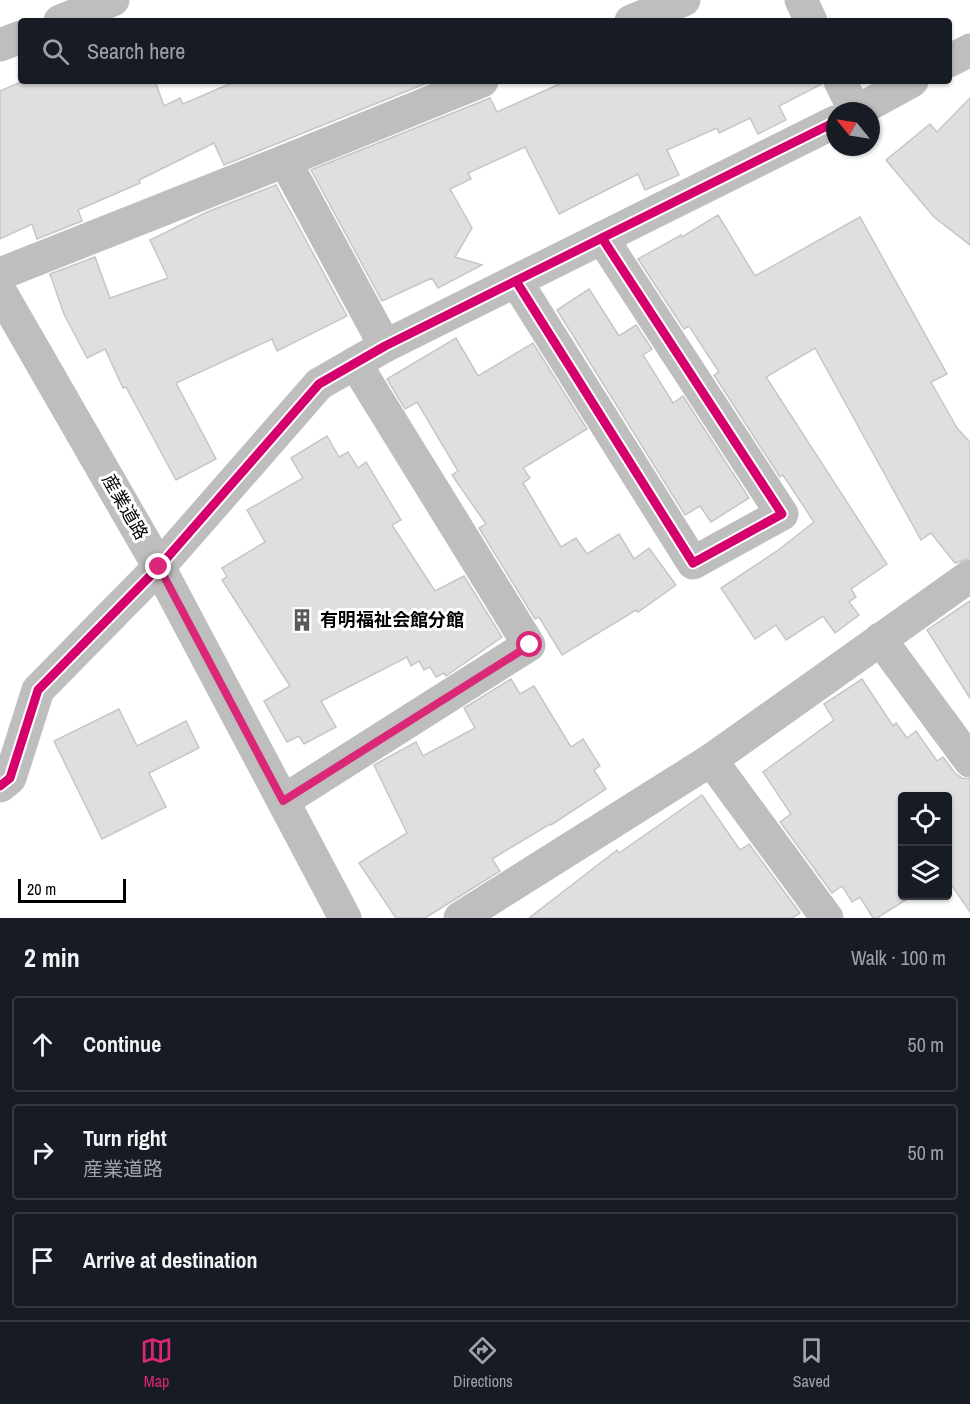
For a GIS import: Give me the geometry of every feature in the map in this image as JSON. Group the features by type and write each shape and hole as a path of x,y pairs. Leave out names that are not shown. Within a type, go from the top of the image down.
{"street":[{"path":"68,18 113,0"},
{"path":"639,18 684,0"},
{"path":"801,0 810,18"},
{"path":"0,45 18,38"},
{"path":"952,59 970,50"},
{"path":"0,274 475,84"},
{"path":"842,84 851,102"},
{"path":"873,102 906,84"},
{"path":"0,786 10,778 38,690 159,567 319,384 385,346 826,126"},
{"path":"285,160 385,346"},
{"path":"516,281 693,562 783,514 602,238"},
{"name":"産業道路","path":"0,291 159,567 345,918"},
{"path":"283,801 530,645 355,363"},
{"path":"460,918 711,760 970,576"},
{"path":"880,639 970,761"},
{"path":"711,760 827,918"}],"building":[{"path":"18,83 156,84 164,106 180,98 183,104 229,84 425,84 224,165 214,143 139,180 140,183 78,210 82,221 37,239 32,224 0,239 0,91"},
{"path":"559,84 822,84 779,106 786,120 758,134 750,118 719,133 717,128 667,150 679,175 645,190 638,174 559,214 525,147 468,173 471,179 450,189 472,228 455,257 482,265 438,288 432,278 382,301 311,170 490,98 497,112"},
{"path":"970,98 970,245 934,217 886,160 930,124 937,132"},
{"path":"276,185 347,316 277,351 272,339 176,383 216,459 176,480 126,387 123,388 105,349 87,358 64,314 50,274 95,257 110,298 168,278 150,240 207,212"},
{"path":"718,215 755,276 860,217 947,374 931,382 957,428 970,442 970,558 955,563 931,533 921,540 815,348 766,377 887,564 851,589 856,597 849,602 859,615 835,633 823,616 786,640 776,625 755,639 721,588 777,551 814,522 783,475 780,477 714,375 719,372 689,326 684,329 638,259 681,235 682,237"},
{"path":"589,289 619,336 636,325 652,349 643,355 673,403 683,396 749,498 711,522 700,506 685,515 557,310"},
{"path":"456,338 478,376 533,343 587,429 523,468 530,478 523,483 561,547 576,538 587,554 619,534 634,559 649,548 676,585 638,612 636,610 562,655 539,617 535,619 479,528 486,524 452,475 458,471 417,402 405,409 387,379"},
{"path":"327,436 339,457 348,452 358,468 366,462 401,520 392,525 435,591 464,576 502,637 446,676 444,673 436,677 430,667 424,670 419,661 411,666 407,657 321,701 336,727 304,744 299,736 287,742 264,701 290,686 222,580 227,577 222,568 265,542 247,510 303,478 291,458"},
{"path":"970,601 970,698 927,630"},
{"path":"511,679 520,694 534,686 571,747 583,739 600,766 594,770 606,789 551,825 492,859 500,871 425,918 396,918 359,863 407,833 374,765 416,742 423,756 475,728 464,708"},
{"path":"862,679 893,726 896,723 907,738 916,731 937,761 943,757 955,773 962,778 970,779 970,912 952,886 952,792 898,792 898,900 906,900 877,918 873,918 860,897 852,902 842,886 832,893 780,822 791,814 763,772 834,720 824,704"},
{"path":"119,709 137,746 186,721 199,748 149,773 166,807 102,839 54,741"},
{"path":"702,795 740,850 749,844 800,913 792,918 529,918 617,850 619,853"}],"cycle path":[{"path":"0,786 10,778 38,690 159,567 319,384 385,346 826,126"},
{"path":"516,281 693,563 782,514 602,238"}],"place":[{"name":"有明福祉会館分館","path":"302,620"}],"route":[{"path":"159,567 283,801 530,645"}]}
